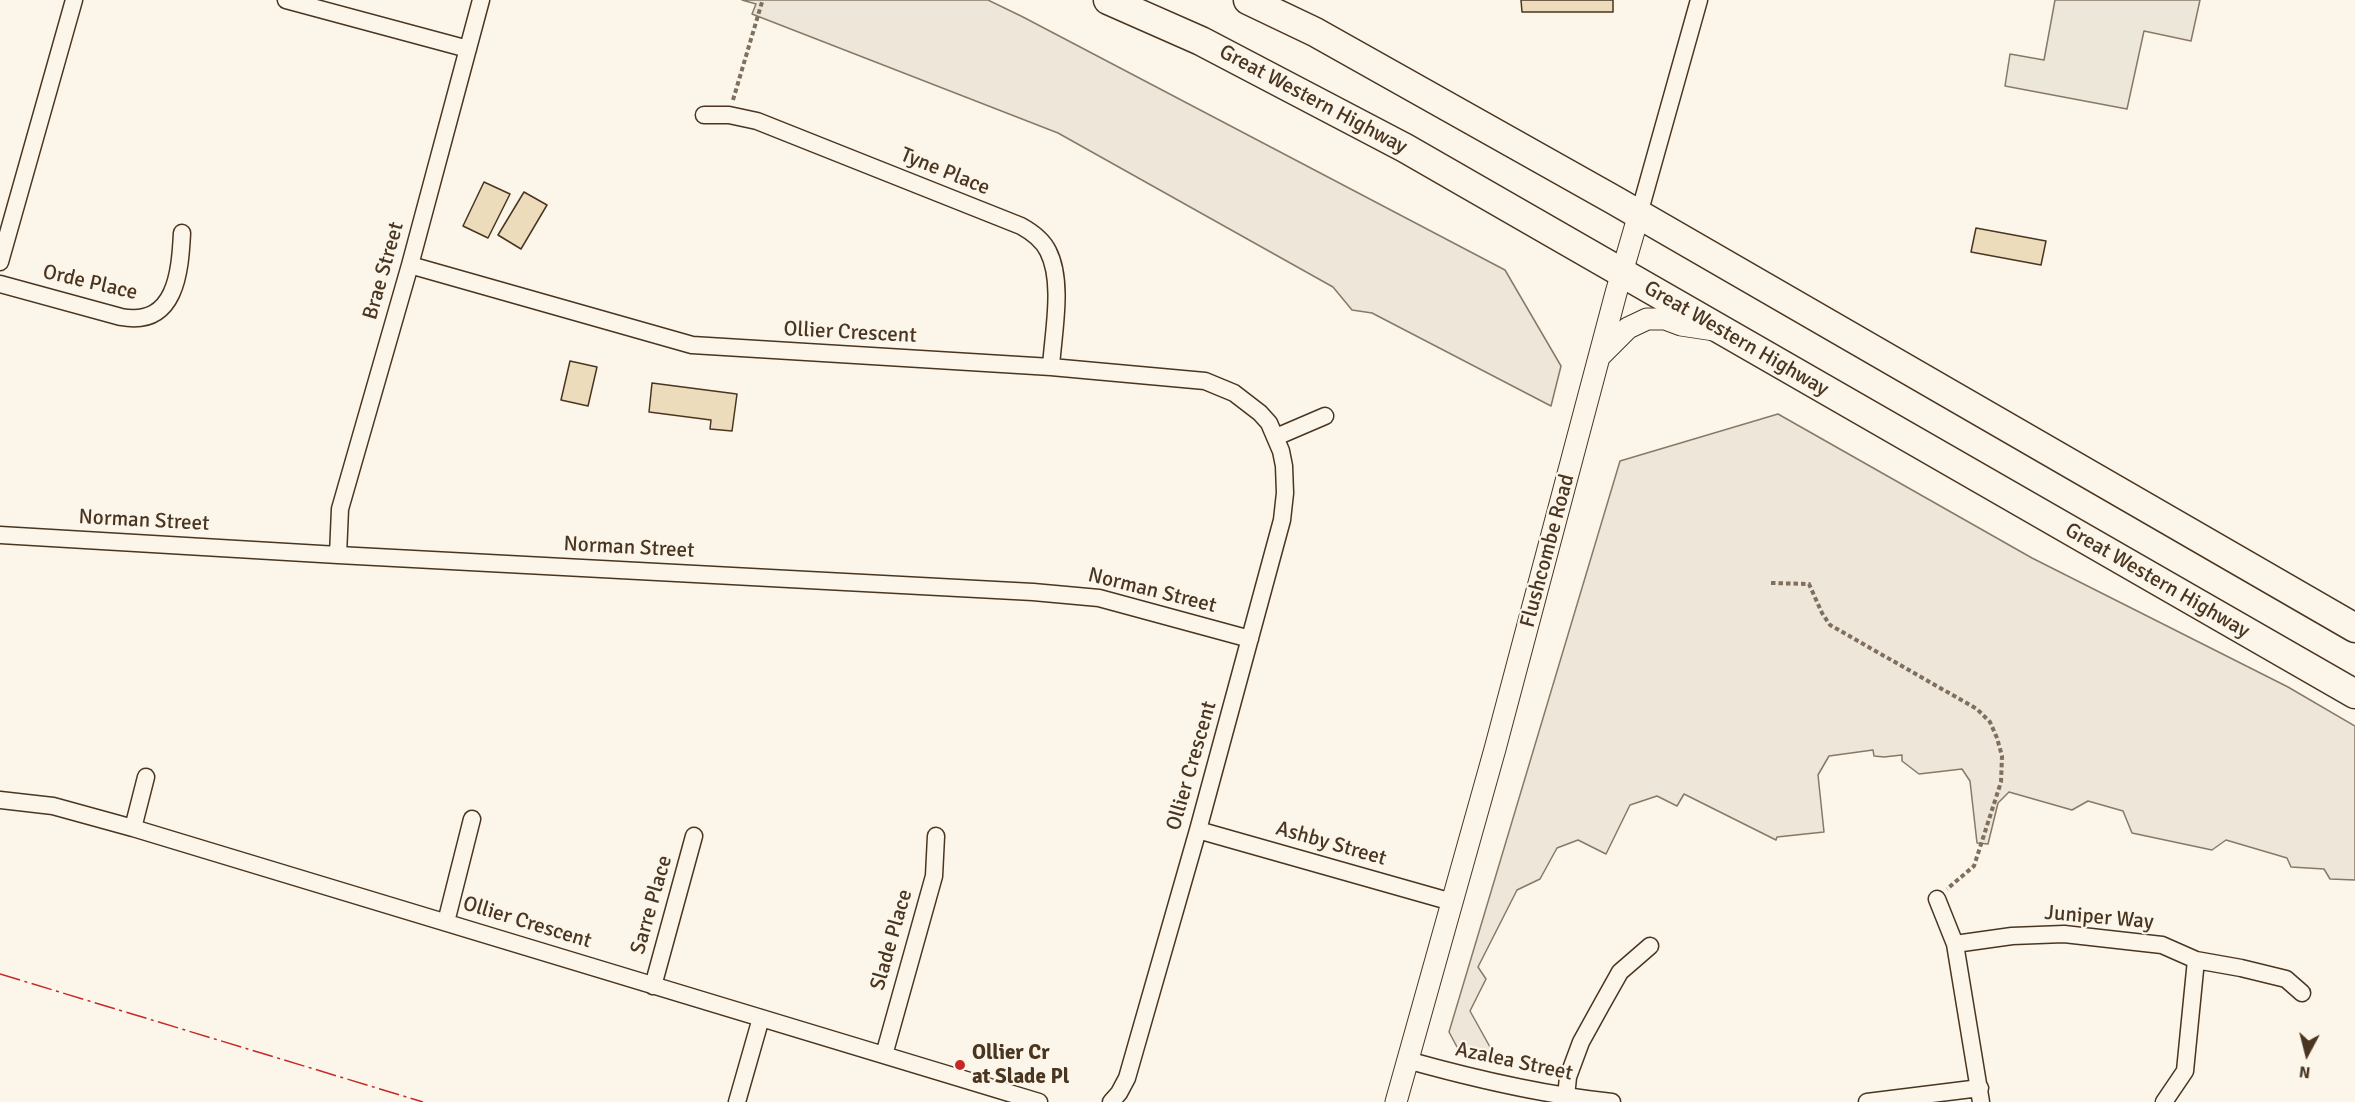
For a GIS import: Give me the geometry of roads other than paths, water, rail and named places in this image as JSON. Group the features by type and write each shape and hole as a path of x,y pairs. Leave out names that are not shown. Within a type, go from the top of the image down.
{"highway":[{"name":"Great Western Highway","path":"1108,0 1201,41 1405,148 2355,694"},
{"path":"1248,0 1315,32 1639,214 2355,628"}],"street":[{"path":"0,262 74,0"},
{"path":"286,0 468,49"},
{"name":"Brae Street","path":"338,555 340,509 410,266 482,0"},
{"name":"Flushcombe Road","path":"1396,1102 1539,589 1599,358 1699,0"},
{"name":"Tyne Place","path":"705,115 729,115 757,121 1034,233 1048,250 1056,273 1051,367"},
{"name":"Orde Place","path":"0,284 121,317 131,319 146,317 162,306 175,286 182,233"},
{"name":"Ollier Crescent","path":"410,266 692,345 1051,367 1205,381 1234,393 1260,413 1276,437 1284,466 1284,507 1198,830 1127,1078 1111,1102"},
{"path":"1599,358 1628,328 1647,319 1665,319 1681,325 1723,332"},
{"path":"1276,437 1326,416"},
{"name":"Norman Street","path":"0,535 1033,592 1099,598 1250,639"},
{"path":"133,828 146,777"},
{"name":"Ollier Crescent","path":"0,800 53,806 133,828 1039,1102"},
{"path":"446,921 472,819"},
{"name":"Ashby Street","path":"1198,830 1452,902"},
{"name":"Sarre Place","path":"653,986 694,836"},
{"name":"Slade Place","path":"884,1055 934,876 936,836"},
{"path":"1867,1102 1981,1095 1955,944 1938,898"},
{"name":"Juniper Way","path":"1955,944 2012,936 2064,934 2162,945 2196,960 2286,979 2302,993"},
{"path":"1566,1097 1568,1077 1581,1042 1602,1004 1620,972 1650,946"},
{"path":"2164,1102 2185,1071 2196,960"},
{"path":"737,1102 761,1018"},
{"name":"Azalea Street","path":"1407,1060 1484,1080 1566,1097 1612,1102"}],"place":[{"name":"Ollier Cr at Slade Pl","path":"960,1065"}]}
